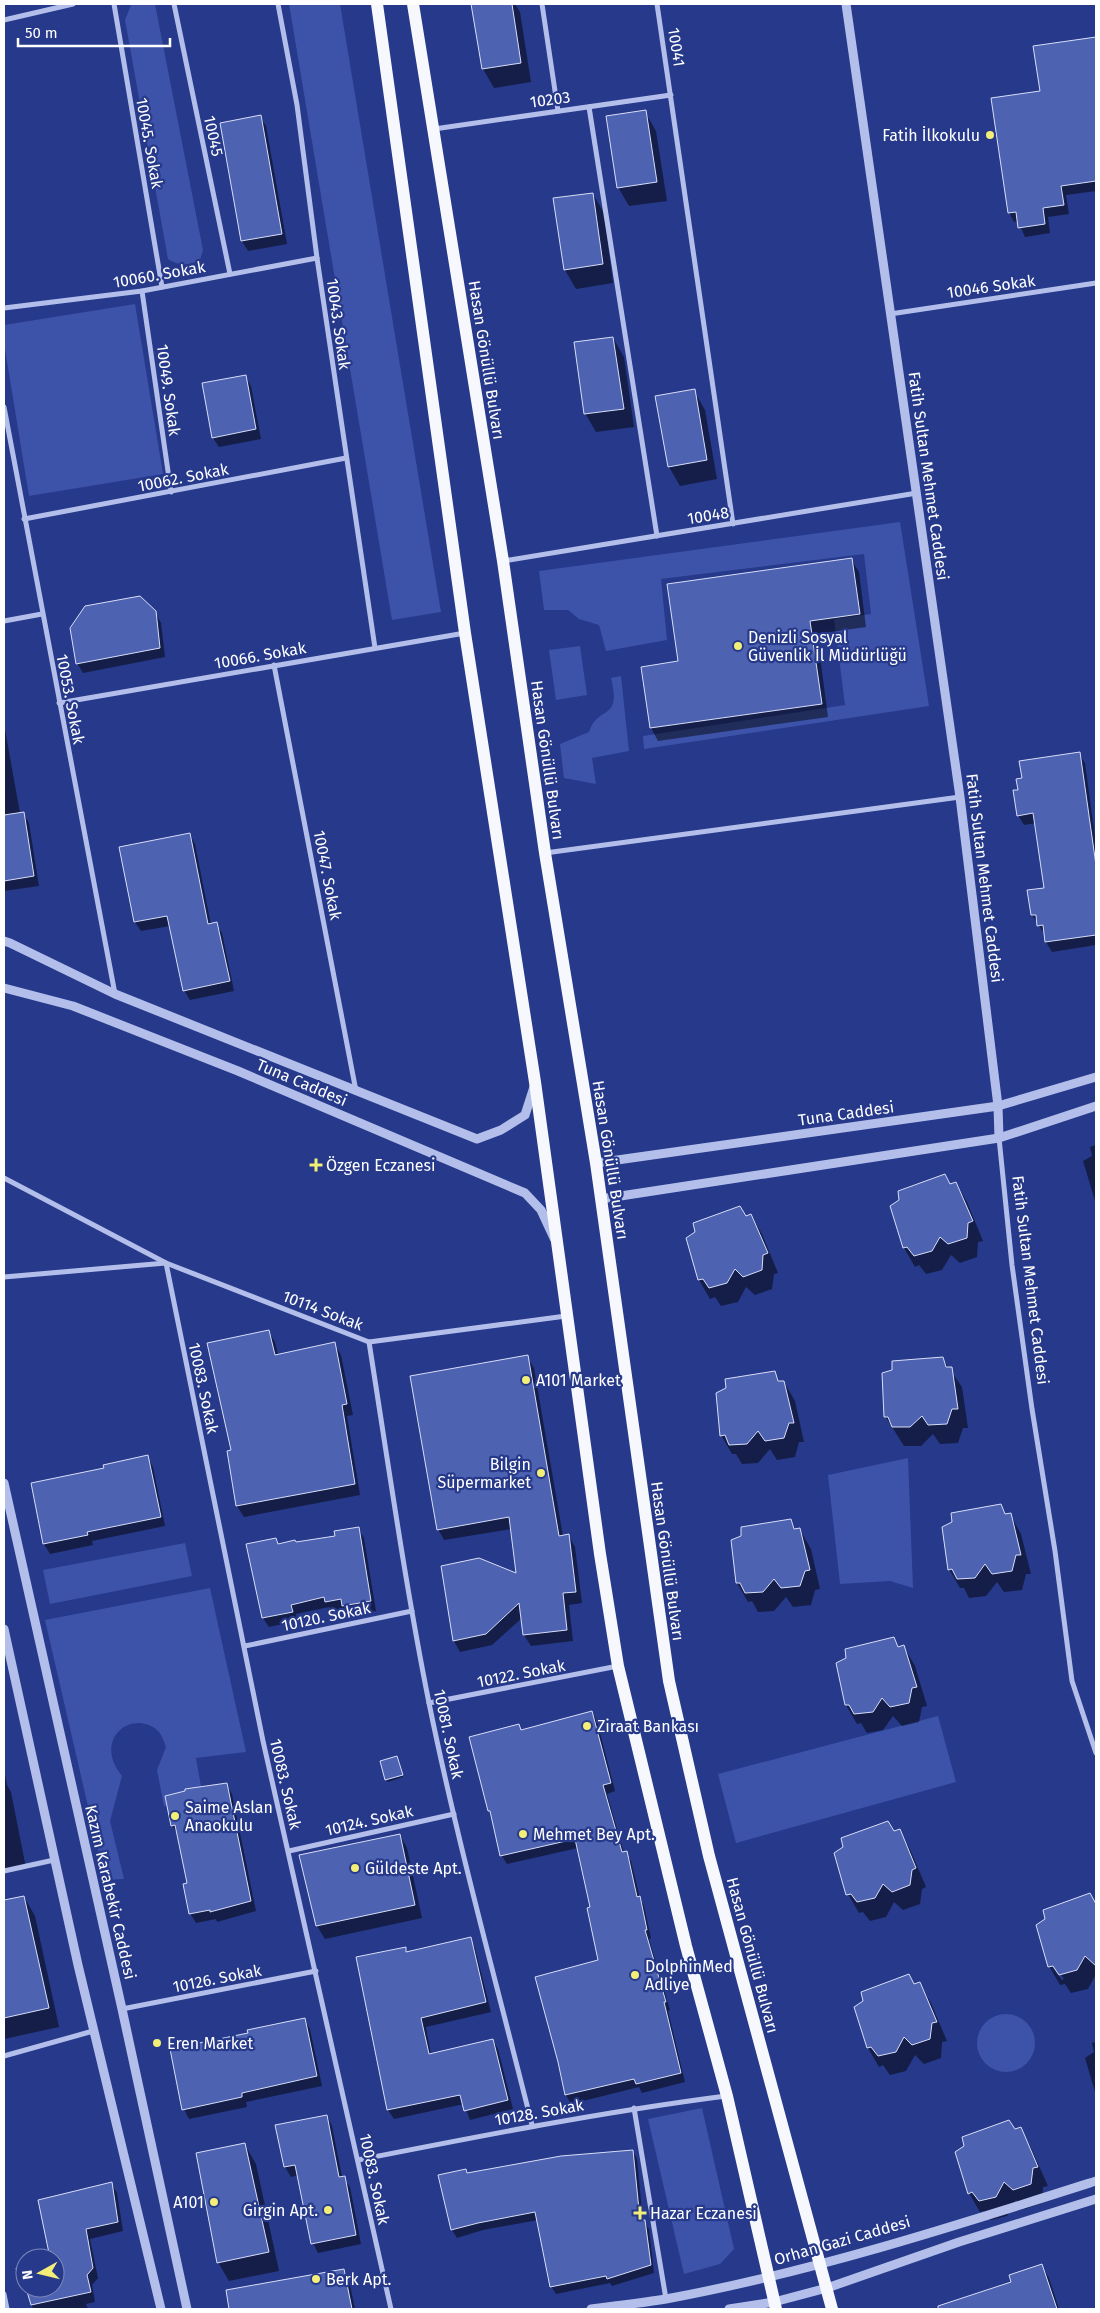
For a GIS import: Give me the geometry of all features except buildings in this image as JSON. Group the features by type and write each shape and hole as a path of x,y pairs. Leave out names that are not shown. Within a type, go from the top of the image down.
{"main road":[{"path":"377,4 465,632 535,1082 600,1554 618,1666 674,1899 727,2096 770,2276 775,2307"},
{"name":"Hasan Gönüllü Bulvarı","path":"413,4 503,561 545,853 596,1163 669,1681 709,1856 832,2309"}],"street":[{"path":"4,20 72,4"},
{"name":"10045. Sokak","path":"114,4 162,287"},
{"name":"10045","path":"174,4 230,274"},
{"name":"10043. Sokak","path":"278,4 297,105 317,258 374,648"},
{"path":"542,4 558,111"},
{"name":"10041","path":"657,4 733,524"},
{"name":"Fatih Sultan Mehmet Caddesi","path":"846,4 960,797 998,1106 999,1138 1016,1293 1032,1409 1055,1551 1072,1681 1096,1753"},
{"name":"10203","path":"433,129 671,95"},
{"path":"589,107 656,536"},
{"name":"10060. Sokak","path":"4,308 142,291 317,258"},
{"name":"10046 Sokak","path":"890,314 1096,283"},
{"name":"10049. Sokak","path":"142,291 170,492"},
{"name":"10053. Sokak","path":"4,407 115,994"},
{"name":"10062. Sokak","path":"24,519 346,458"},
{"name":"10048","path":"503,561 917,493"},
{"path":"4,621 42,614"},
{"name":"10066. Sokak","path":"59,703 465,632"},
{"name":"10047. Sokak","path":"274,665 356,1091"},
{"path":"545,853 960,797"},
{"name":"Tuna Caddesi","path":"4,941 10,942 115,994 477,1139 500,1130 525,1115 535,1082"},
{"name":"Tuna Caddesi","path":"4,988 73,1006 238,1071 525,1192 541,1210 557,1246"},
{"name":"Tuna Caddesi","path":"596,1163 998,1106 1096,1077"},
{"path":"601,1198 999,1138 1096,1106"},
{"name":"10114 Sokak","path":"4,1178 166,1263 369,1342 567,1316"},
{"name":"10114 Sokak","path":"4,1278 166,1263"},
{"name":"10083. Sokak","path":"166,1263 263,1741 391,2309"},
{"name":"10081. Sokak","path":"369,1342 412,1611 429,1704 454,1814 532,2125"},
{"name":"Kazım Karabekir Caddesi","path":"4,1483 187,2309"},
{"name":"10120. Sokak","path":"244,1646 412,1611"},
{"path":"4,1629 54,1860 161,2309"},
{"name":"10122. Sokak","path":"429,1704 618,1666"},
{"name":"10124. Sokak","path":"289,1851 454,1814"},
{"path":"4,1871 54,1860"},
{"name":"10126. Sokak","path":"122,2009 316,1971"},
{"path":"4,2056 94,2031"},
{"name":"10128. Sokak","path":"358,2160 532,2125 634,2108 727,2096"},
{"path":"634,2108 666,2299"},
{"name":"Orhan Gazi Caddesi","path":"591,2309 666,2299 770,2276 820,2263 1096,2181"},
{"path":"728,2309 775,2307 959,2242 1096,2199"},
{"path":"4,2294 7,2309"}],"shaded area":[{"path":"155,4 203,250 200,260 191,263 180,264 168,259 125,20 131,5"},
{"path":"289,4 340,4 441,612 392,620"},
{"path":"135,304 163,474 29,496 4,343 4,325"},
{"path":"900,522 929,706 644,749 643,736 845,705 834,619 871,614 864,554 661,579 667,640 606,651 599,625 579,619 568,610 544,610 539,571"},
{"path":"580,646 587,695 556,700 549,650"},
{"path":"621,676 629,751 592,758 596,784 564,778 560,744 589,732 593,723 608,711 613,701 614,692 611,678"},
{"path":"908,1458 913,1588 890,1581 840,1584 828,1475"},
{"path":"185,1543 192,1576 50,1604 43,1570"},
{"path":"210,1588 246,1752 196,1758 203,1798 164,1806 157,1770 166,1747 163,1738 157,1730 147,1724 137,1723 119,1731 113,1740 111,1750 114,1763 122,1776 110,1821 124,1879 105,1880 45,1620"},
{"path":"938,1716 956,1782 736,1843 718,1774"},
{"path":"1000,2014 1012,2014 1027,2022 1035,2037 1035,2049 1027,2064 1012,2072 1000,2072 985,2064 977,2049 977,2037 985,2022"},
{"path":"702,2108 734,2249 720,2264 684,2274 648,2119"}],"place":[{"name":"Fatih İlkokulu","path":"990,135"},
{"name":"Denizli Sosyal Güvenlik İl Müdürlüğü","path":"738,646"},
{"name":"Özgen Eczanesi","path":"316,1165"},
{"name":"A101 Market","path":"526,1380"},
{"name":"Bilgin Süpermarket","path":"541,1473"},
{"name":"Ziraat Bankası","path":"587,1726"},
{"name":"Saime Aslan Anaokulu","path":"175,1816"},
{"name":"Mehmet Bey Apt.","path":"523,1834"},
{"name":"Güldeste Apt.","path":"355,1868"},
{"name":"DolphinMed Adliye","path":"635,1975"},
{"name":"Eren Market","path":"157,2043"},
{"name":"A101","path":"214,2202"},
{"name":"Girgin Apt.","path":"328,2210"},
{"name":"Hazar Eczanesi","path":"640,2213"},
{"name":"Berk Apt.","path":"316,2279"}]}
